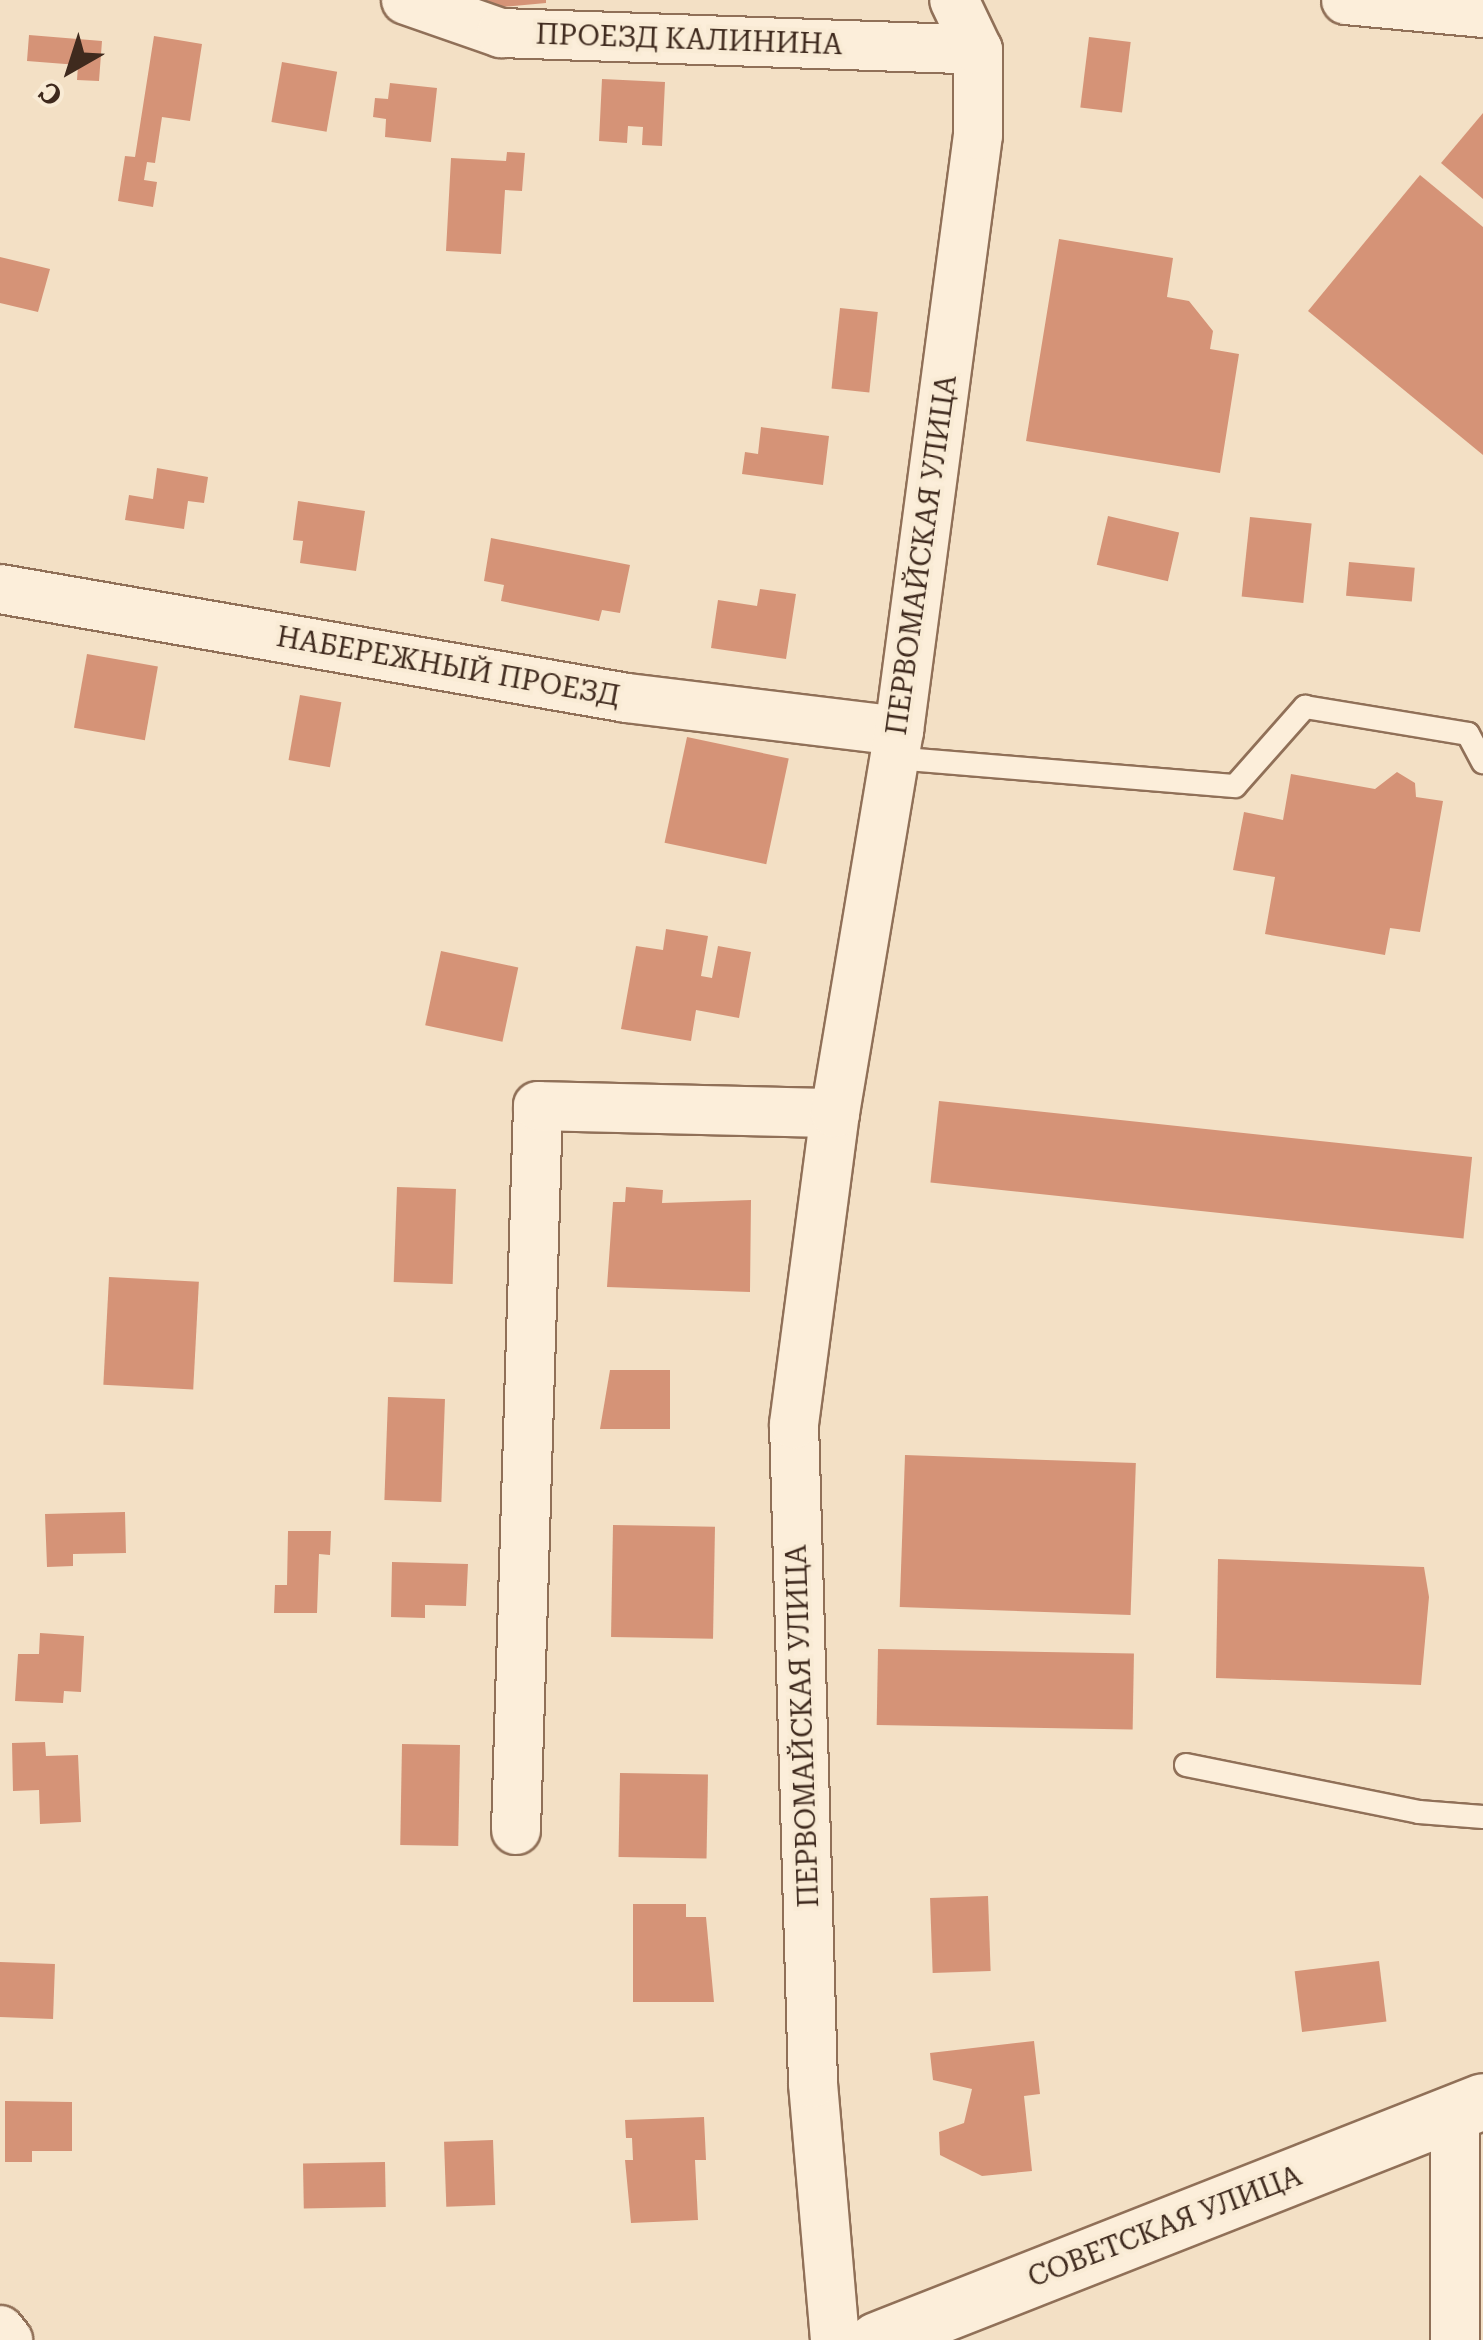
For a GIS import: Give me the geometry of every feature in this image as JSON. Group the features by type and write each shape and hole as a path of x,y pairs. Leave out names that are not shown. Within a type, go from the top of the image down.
{"main road":[{"name":"СОВЕТСКАЯ УЛИЦА","path":"876,2340 1469,2107"}],"street":[{"name":"ПРОЕЗД КАЛИНИНА","path":"406,0 501,34 978,50"},
{"name":"ПЕРВОМАЙСКАЯ УЛИЦА","path":"835,2340 813,2083 794,1424 834,1113 896,744 978,135 978,50 954,0"},
{"path":"1346,0 1483,13"},
{"name":"НАБЕРЕЖНЫЙ ПРОЕЗД","path":"0,588 896,744"},
{"path":"516,1830 538,1106 834,1113"},
{"name":"СОВЕТСКАЯ УЛИЦА","path":"1455,2340 1469,2107"},
{"path":"0,2330 8,2340"}],"lane":[{"path":"896,744 1235,786 1305,707 1468,734 1483,762"},
{"path":"1186,1765 1419,1812 1483,1816"}],"building":[{"path":"452,0 546,0 546,3 481,9"},
{"path":"29,35 102,41 99,81 77,80 78,65 27,61"},
{"path":"154,36 202,44 190,121 162,117 155,163 147,162 144,180 157,182 153,207 118,201 125,156 135,157"},
{"path":"1089,37 1131,42 1122,113 1080,107"},
{"path":"282,62 337,72 327,132 271,122"},
{"path":"602,79 665,82 662,146 642,145 643,127 628,126 627,143 599,141"},
{"path":"390,83 437,88 431,142 385,137 386,119 373,117 375,98 388,99"},
{"path":"1483,113 1483,199 1441,163"},
{"path":"507,152 525,153 522,191 505,190 501,254 446,251 451,158 506,161"},
{"path":"1420,175 1483,227 1483,455 1308,311"},
{"path":"1059,239 1173,258 1167,297 1189,301 1213,331 1210,349 1239,354 1220,473 1026,441"},
{"path":"0,257 50,269 38,312 0,303"},
{"path":"840,308 878,312 869,393 832,389"},
{"path":"761,427 829,436 823,485 742,474 745,452 758,454"},
{"path":"157,468 208,477 204,503 188,501 184,529 125,520 129,495 153,499"},
{"path":"298,501 365,511 356,571 300,563 303,541 293,540"},
{"path":"1108,516 1179,532 1168,581 1097,565"},
{"path":"1250,517 1312,523 1303,603 1242,597"},
{"path":"491,538 630,565 620,613 602,610 599,621 501,601 504,585 484,581"},
{"path":"1349,562 1415,568 1412,602 1346,596"},
{"path":"760,589 796,594 786,659 711,648 718,600 757,606"},
{"path":"87,654 158,667 145,740 74,728"},
{"path":"300,695 341,702 330,767 289,760"},
{"path":"687,737 789,759 766,864 665,843"},
{"path":"1397,772 1415,783 1416,797 1443,801 1420,932 1390,928 1385,955 1265,934 1275,877 1233,870 1244,812 1283,820 1291,774 1375,789"},
{"path":"666,929 708,936 701,976 712,978 718,946 751,952 739,1018 696,1010 691,1041 621,1029 636,946 663,950"},
{"path":"441,951 518,967 502,1042 425,1025"},
{"path":"939,1101 1472,1157 1463,1239 930,1183"},
{"path":"397,1187 456,1189 453,1284 394,1282"},
{"path":"626,1187 663,1190 662,1203 751,1200 750,1292 607,1287 613,1202 625,1202"},
{"path":"109,1277 199,1282 193,1390 103,1385"},
{"path":"610,1370 670,1370 670,1429 600,1429"},
{"path":"388,1397 445,1399 441,1502 384,1500"},
{"path":"905,1455 1136,1463 1131,1615 900,1607"},
{"path":"125,1512 126,1553 73,1554 73,1566 47,1567 45,1514"},
{"path":"613,1525 715,1527 713,1639 611,1637"},
{"path":"288,1531 331,1531 330,1555 319,1554 317,1613 274,1613 275,1585 287,1585"},
{"path":"1218,1559 1424,1567 1429,1597 1421,1685 1216,1678"},
{"path":"392,1562 468,1564 466,1606 425,1605 425,1618 391,1617"},
{"path":"40,1633 84,1636 81,1692 64,1691 63,1703 15,1701 18,1654 39,1654"},
{"path":"878,1649 1134,1653 1133,1729 877,1725"},
{"path":"45,1742 46,1756 78,1755 81,1822 40,1824 39,1790 13,1791 12,1743"},
{"path":"402,1744 460,1745 458,1846 400,1845"},
{"path":"620,1773 708,1775 707,1859 619,1857"},
{"path":"988,1896 991,1971 933,1973 930,1898"},
{"path":"633,1904 686,1904 686,1917 706,1917 714,2002 633,2002"},
{"path":"1379,1961 1386,2022 1302,2032 1295,1971"},
{"path":"0,1962 55,1964 53,2019 0,2017"},
{"path":"1034,2041 1040,2094 1024,2096 1032,2171 982,2176 940,2155 939,2132 964,2123 972,2089 933,2080 930,2053"},
{"path":"5,2101 72,2102 72,2151 32,2151 32,2162 5,2162"},
{"path":"704,2117 706,2160 695,2160 698,2220 631,2223 625,2160 633,2160 632,2138 626,2138 625,2120"},
{"path":"493,2140 495,2205 446,2207 444,2142"},
{"path":"385,2162 386,2207 304,2208 303,2163"}]}
